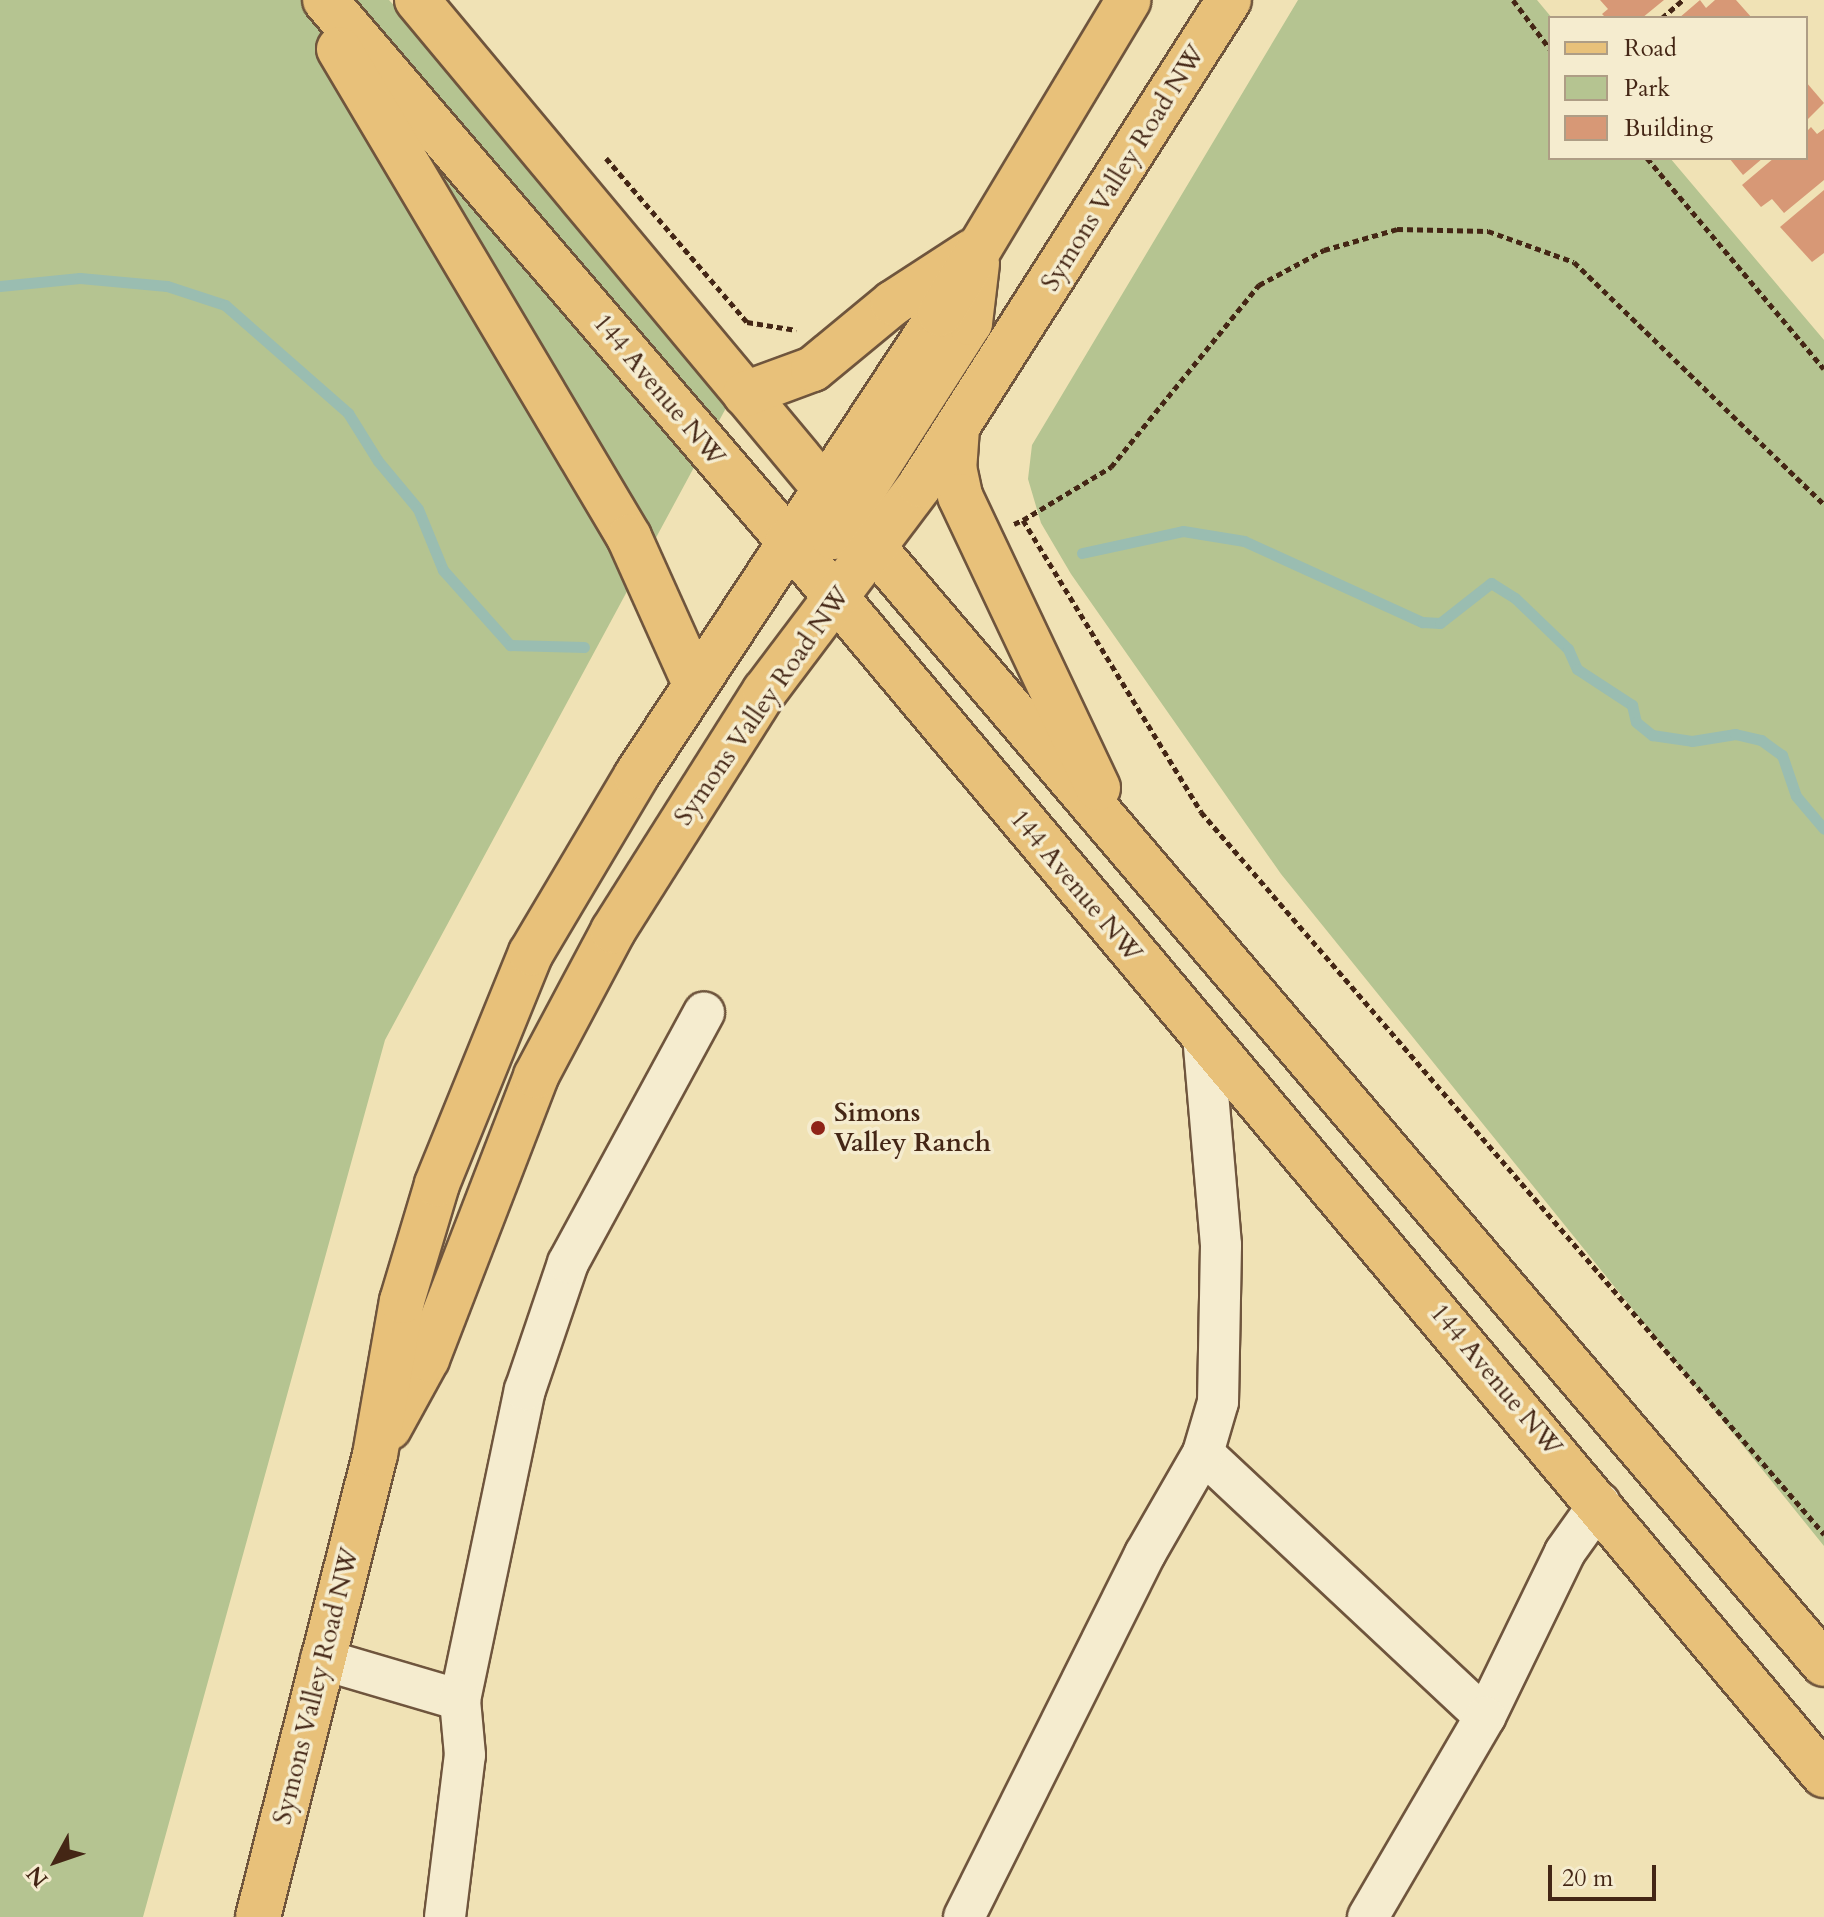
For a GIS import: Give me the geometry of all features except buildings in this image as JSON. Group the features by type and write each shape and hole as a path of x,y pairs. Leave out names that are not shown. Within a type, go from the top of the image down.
{"main road":[{"path":"315,0 629,537 695,684"},
{"name":"144 Avenue NW","path":"325,0 1600,1503 1824,1775"},
{"path":"417,0 848,517 1824,1664"},
{"name":"Symons Valley Road NW","path":"258,1917 375,1455 402,1301 437,1184 531,953 579,869 695,684 811,570 848,517 979,248 1129,0"},
{"name":"Symons Valley Road NW","path":"375,1455 427,1359 536,1076 600,955 765,691 811,570 848,517 957,428 1229,0"},
{"path":"745,394 813,369 893,303 979,248"},
{"path":"957,428 954,467 960,496 1119,834"}],"lane":[{"path":"445,1917 465,1755 460,1700 525,1390 568,1263 704,1012"},
{"path":"964,1917 1138,1567 1203,1453 1218,1402 1222,1322 1221,1245 1203,1037"},
{"path":"1203,1453 1485,1717"},
{"path":"1368,1917 1485,1717 1565,1552 1600,1503"},
{"path":"321,1659 460,1700"}],"path":[{"path":"1513,0 1548,46"},
{"path":"1664,16 1683,0"},
{"path":"603,155 747,322 801,330 813,369"},
{"path":"1649,160 1824,369"},
{"path":"979,540 1023,520 1111,467 1259,285 1324,250 1397,229 1488,231 1574,262 1824,504"},
{"path":"1023,520 1201,812 1824,1534"}],"green space":[{"path":"0,0 389,0 740,382 385,1040 143,1917 0,1917"},
{"path":"1298,0 1537,0 1550,16 1548,160 1672,160 1824,340 1824,1546 1281,874 1071,574 1041,523 1028,479 1032,445"}],"waterway":[{"path":"0,286 80,278 167,286 225,305 348,413 378,461 418,509 443,570 510,645 584,647"},
{"path":"1082,553 1183,531 1244,541 1422,622 1440,623 1491,583 1515,598 1568,649 1577,669 1632,705 1636,722 1652,735 1692,741 1735,734 1761,740 1782,755 1796,796 1824,829"}],"place":[{"name":"Simons Valley Ranch","path":"818,1128"}]}
